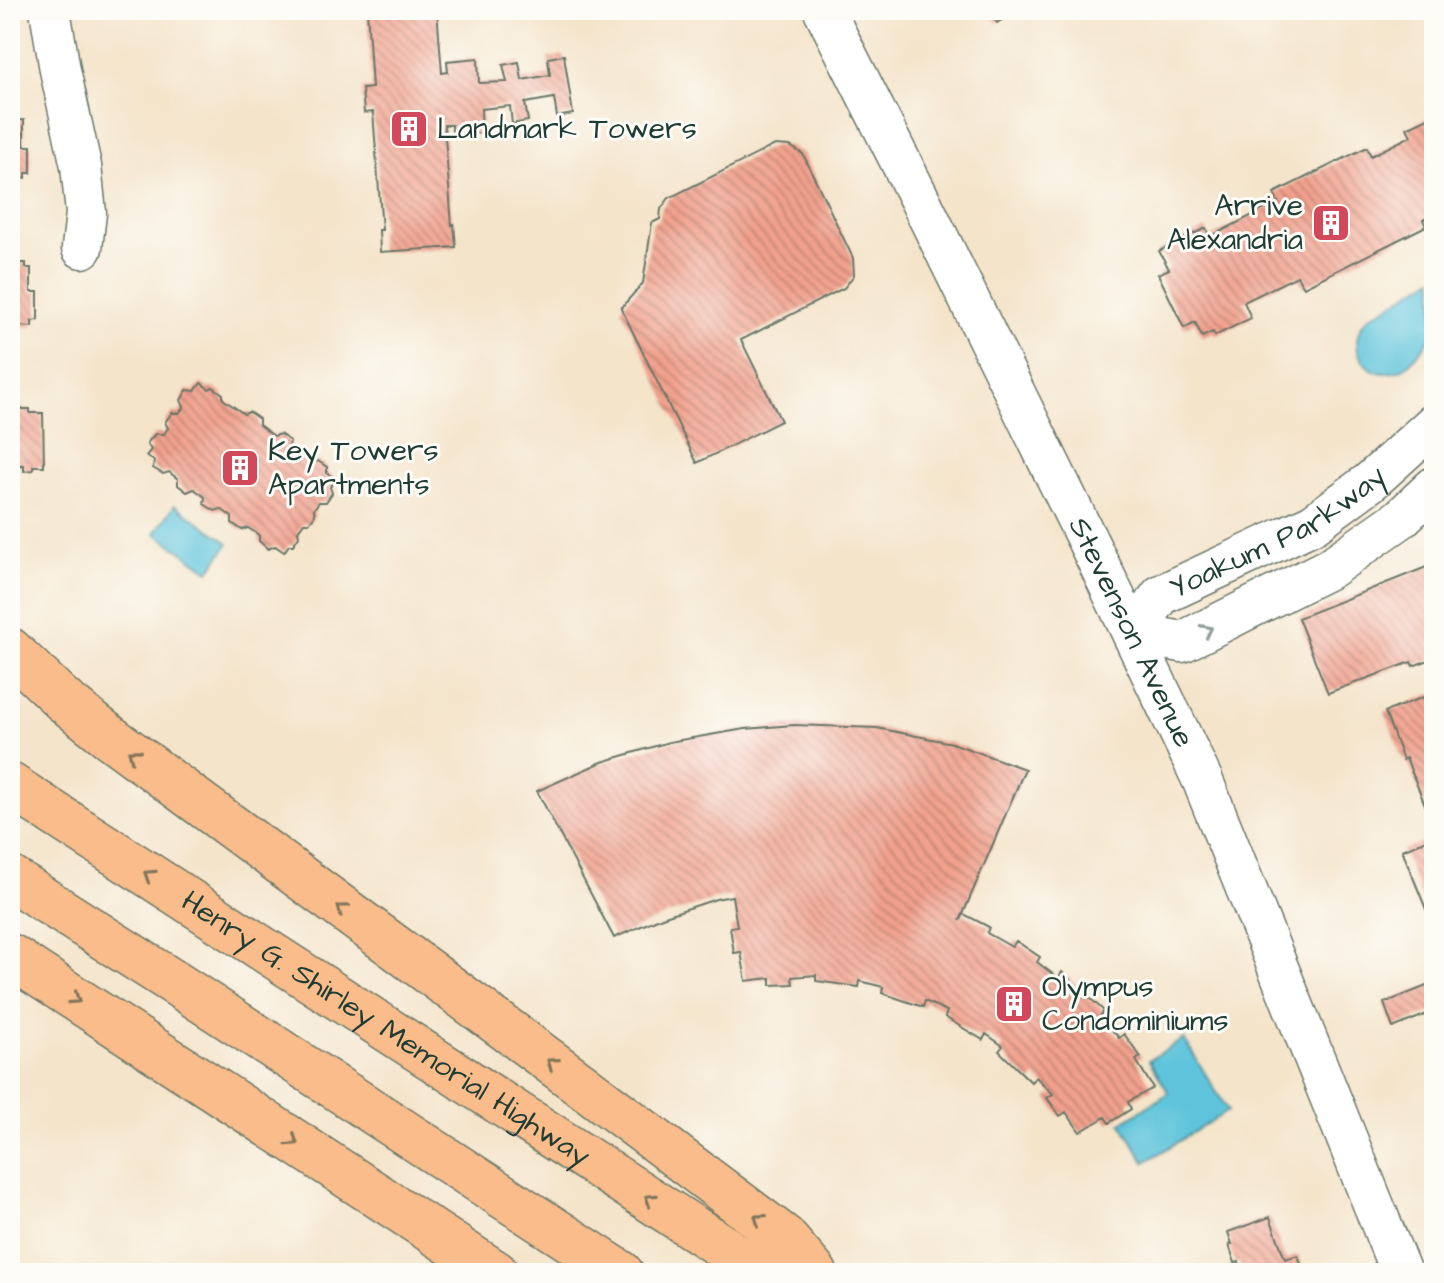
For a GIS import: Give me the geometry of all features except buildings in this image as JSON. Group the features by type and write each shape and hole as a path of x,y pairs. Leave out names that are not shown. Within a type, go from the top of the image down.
{"highway":[{"path":"10,650 63,700 110,737 784,1237 815,1273"},
{"name":"Henry G. Shirley Memorial Highway","path":"10,785 763,1273"},
{"path":"10,878 621,1273"},
{"path":"10,956 496,1273"}],"street":[{"path":"50,10 81,166 86,213 82,248"},
{"name":"Stevenson Avenue","path":"824,10 1133,633 1202,779 1401,1273"},
{"name":"Yoakum Parkway","path":"1434,424 1370,482 1313,524 1161,595 1133,633 1182,642 1330,568 1400,519 1434,487"}],"water":[{"path":"1434,278 1434,334 1400,370 1388,373 1369,367 1362,360 1357,341 1366,320"},
{"path":"175,505 229,543 209,571 155,533"},
{"path":"1184,1039 1228,1111 1145,1162 1121,1123 1169,1093 1149,1060"}],"place":[{"name":"Landmark Towers","path":"409,129"},
{"name":"Arrive Alexandria","path":"1331,223"},
{"name":"Key Towers Apartments","path":"240,468"},
{"name":"Olympus Condominiums","path":"1014,1004"}]}
